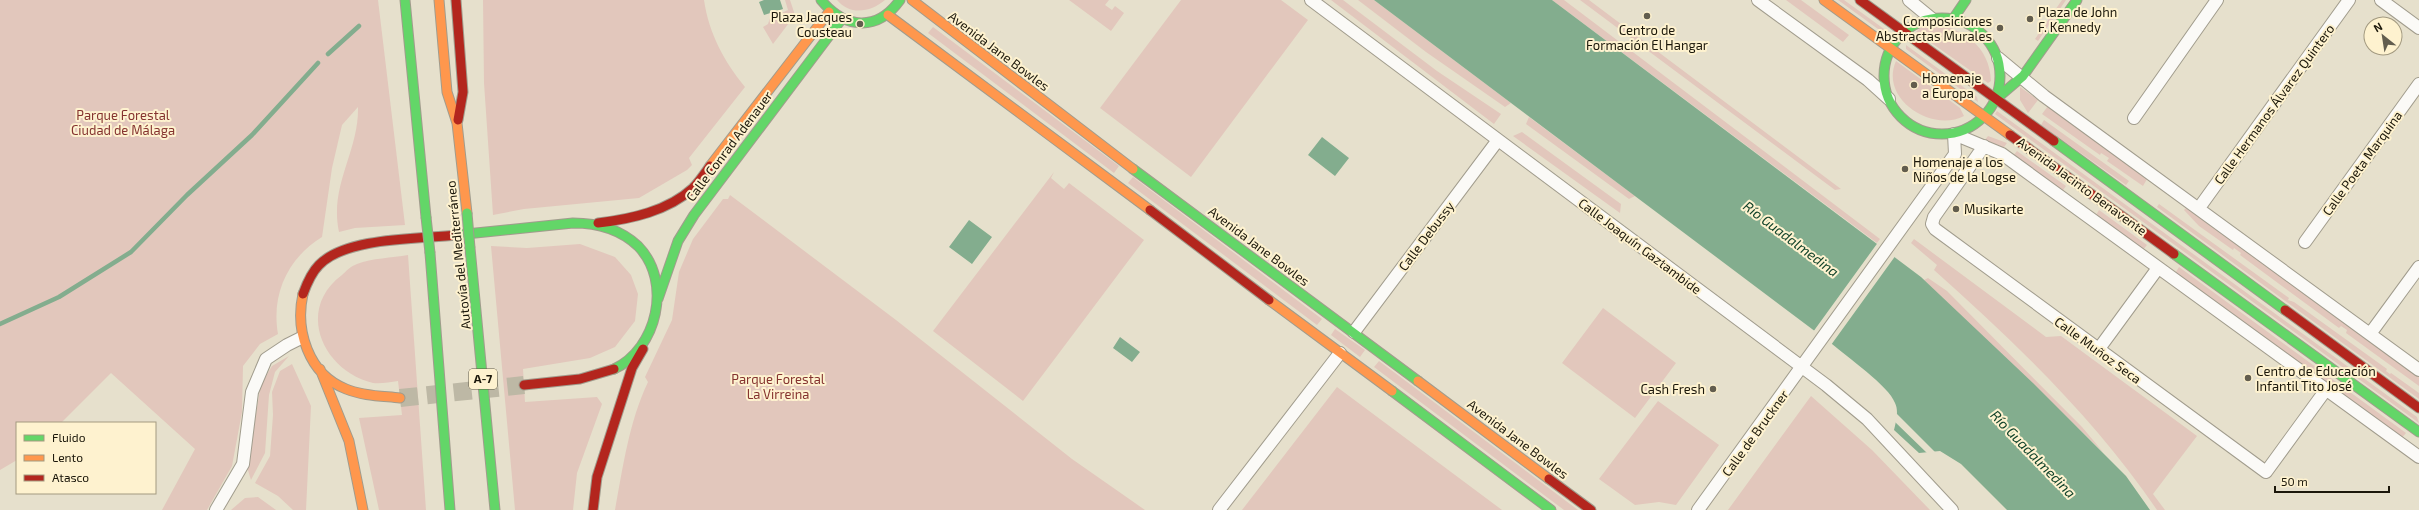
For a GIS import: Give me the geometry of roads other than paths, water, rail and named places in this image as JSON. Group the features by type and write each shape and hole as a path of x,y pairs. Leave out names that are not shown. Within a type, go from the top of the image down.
{"main road":[{"path":"405,0 430,253 450,510"},
{"name":"Autovía del Mediterráneo","path":"439,0 447,92 457,123 467,213 495,510"},
{"path":"456,0 463,92 457,123"},
{"path":"821,0 829,12 840,20 856,24 870,23 888,15 900,0"},
{"name":"Avenida Jane Bowles","path":"912,0 1129,166 1354,332 1591,510"},
{"name":"Avenida Jacinto Benavente","path":"1824,0 2419,432"},
{"name":"Avenida Jacinto Benavente","path":"1860,0 2419,408"},
{"path":"1953,19 1966,0"},
{"path":"1996,99 2023,76 2077,0"},
{"name":"Calle Conrad Adenauer","path":"301,338 300,302 309,277 320,264 335,254 366,244 573,223 598,223 640,218 668,206 693,188 829,12"},
{"path":"888,15 1551,510"},
{"path":"1932,19 1953,19 1979,30 1998,58 2001,79 1996,99 1985,117 1971,128 1954,134 1928,133 1904,120 1889,99 1884,82 1885,65 1891,48 1904,32 1917,24 1932,19"},
{"name":"Calle Conrad Adenauer","path":"658,299 678,241 694,215 840,20"},
{"path":"593,510 597,477 632,368 655,324 658,299 652,274 642,253 626,237 598,223"},
{"path":"301,338 320,369 348,441 363,510"},
{"path":"524,385 582,379 612,371 643,349"},
{"path":"320,369 337,385 354,392 400,398"}],"street":[{"name":"Calle Joaquín Gaztambide","path":"1311,0 1802,367 1867,418 1952,510"},
{"path":"1758,0 1868,80 1889,99"},
{"path":"1909,0 1932,19"},
{"path":"2134,118 2217,0"},
{"name":"Calle Hermanos Álvarez Quintero","path":"2199,208 2349,0"},
{"path":"2381,0 2419,28"},
{"path":"1998,58 2023,76 2044,96 2419,370"},
{"name":"Calle Poeta Marquina","path":"2305,242 2419,84"},
{"name":"Avenida Jacinto Benavente","path":"1954,134 2002,154 2326,391 2419,457"},
{"name":"Calle de Bruckner","path":"1698,510 1955,154 1954,134"},
{"name":"Calle Debussy","path":"1354,332 1498,140"},
{"name":"Calle Muñoz Seca","path":"1984,146 1934,217 1932,224 1941,234 2266,472 2326,391"},
{"path":"2370,334 2419,267"},
{"path":"2098,350 2158,268"},
{"path":"216,510 243,464 252,392 266,359 287,344 301,338"},
{"path":"1219,510 1340,353"}],"water":[{"path":"764,0 780,0 783,9 764,15 759,2"},
{"name":"Río Guadalmedina","path":"1374,0 1552,0 1921,277 2034,384 2126,476 2150,510 2007,510 1961,464 1940,451 1919,453 1894,430 1897,413 1895,403 1885,388 1867,372 1832,344"},
{"path":"1322,137 1349,158 1335,176 1308,155"},
{"path":"969,220 992,237 972,264 949,247"},
{"path":"1120,337 1140,352 1132,362 1113,348"}],"waterway":[{"path":"328,54 359,26"},
{"path":"0,324 59,297 131,252 187,195 252,135 318,63"}],"tunnel":[{"path":"400,398 524,385"}],"place":[{"name":"Centro de Formación El Hangar","path":"1647,16"},
{"name":"Plaza de John F. Kennedy","path":"2030,19"},
{"name":"Plaza Jacques Cousteau","path":"860,24"},
{"name":"Composiciones Abstractas Murales","path":"2000,28"},
{"name":"Homenaje a Europa","path":"1914,85"},
{"name":"Homenaje a los Niños de la Logse","path":"1905,169"},
{"name":"Musikarte","path":"1956,209"},
{"name":"Centro de Educación Infantil Tito José","path":"2248,378"},
{"name":"Cash Fresh","path":"1713,389"}],"park label":[{"name":"Parque Forestal Ciudad de Málaga","path":"123,122"},
{"name":"Parque Forestal La Virreina","path":"778,386"}]}
